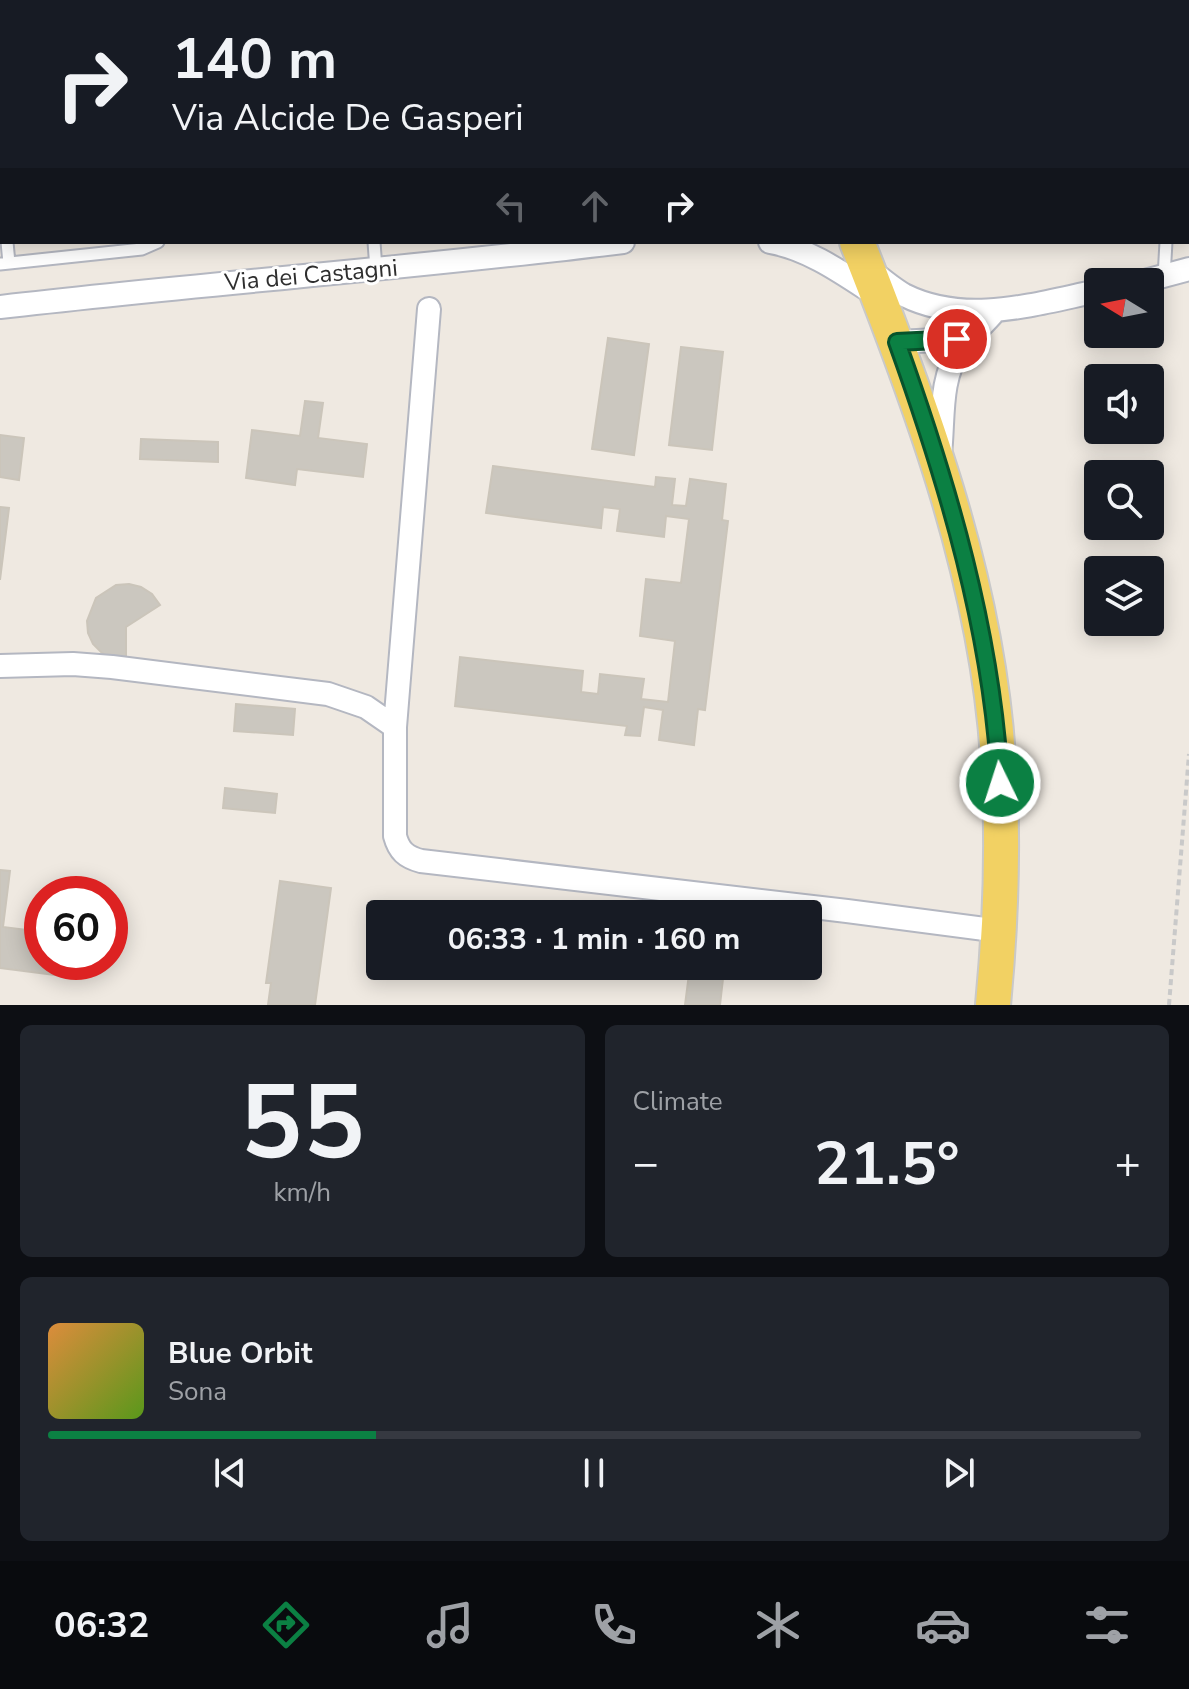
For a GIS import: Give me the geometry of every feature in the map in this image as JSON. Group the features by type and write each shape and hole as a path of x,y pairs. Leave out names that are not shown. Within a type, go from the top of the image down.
{"main road":[{"path":"868,269 897,342 938,466 968,576 988,675 998,753 1002,828 1000,931 993,1005"}],"street":[{"name":"Via dei Castagni","path":"0,307 479,260 607,244"},
{"path":"775,244 821,261 868,269 901,293 949,311 972,309 994,312 1084,294"},
{"path":"1164,277 1189,269"},
{"path":"429,309 395,727 394,829 398,846 411,858 429,863 1000,931"},
{"path":"897,342 949,311"},
{"path":"938,466 944,390 951,365 974,332 994,312"},
{"path":"897,342 957,339 974,332"},
{"path":"0,666 73,664 112,667 328,694 366,707 395,727"}],"lane":[{"path":"7,244 5,264 142,249 153,244"},
{"path":"374,244 376,269"},
{"path":"1164,277 1166,244"}],"path":[{"path":"1169,1005 1189,754"}],"building":[{"path":"608,338 649,344 634,455 592,449"},
{"path":"681,347 723,352 712,450 669,445"},
{"path":"305,401 323,403 318,438 367,444 363,477 297,469 295,485 246,478 252,430 300,436"},
{"path":"0,435 24,438 19,480 0,477"},
{"path":"141,439 218,442 218,462 140,459"},
{"path":"493,466 655,487 656,477 675,479 672,505 686,506 690,479 726,484 722,520 728,521 705,710 698,709 694,745 659,740 663,710 644,707 640,736 625,735 627,726 455,706 460,657 583,671 581,692 598,694 600,674 644,679 641,699 668,702 675,641 640,636 646,579 681,583 689,519 666,516 664,537 617,531 620,509 603,507 601,528 486,513"},
{"path":"0,507 9,508 0,580"},
{"path":"129,584 152,594 160,605 126,627 126,661 113,659 93,644 87,621 96,598 116,585"},
{"path":"236,704 295,709 293,735 234,731"},
{"path":"225,788 277,794 275,813 223,808"},
{"path":"0,870 10,871 3,927 24,930 24,971 0,968"},
{"path":"280,881 331,888 315,1005 268,1005 271,983 266,983"},
{"path":"688,980 723,980 720,1005 685,1005"}],"route":[{"path":"957,339 897,342 923,413 968,576 988,675 1000,783"}]}
